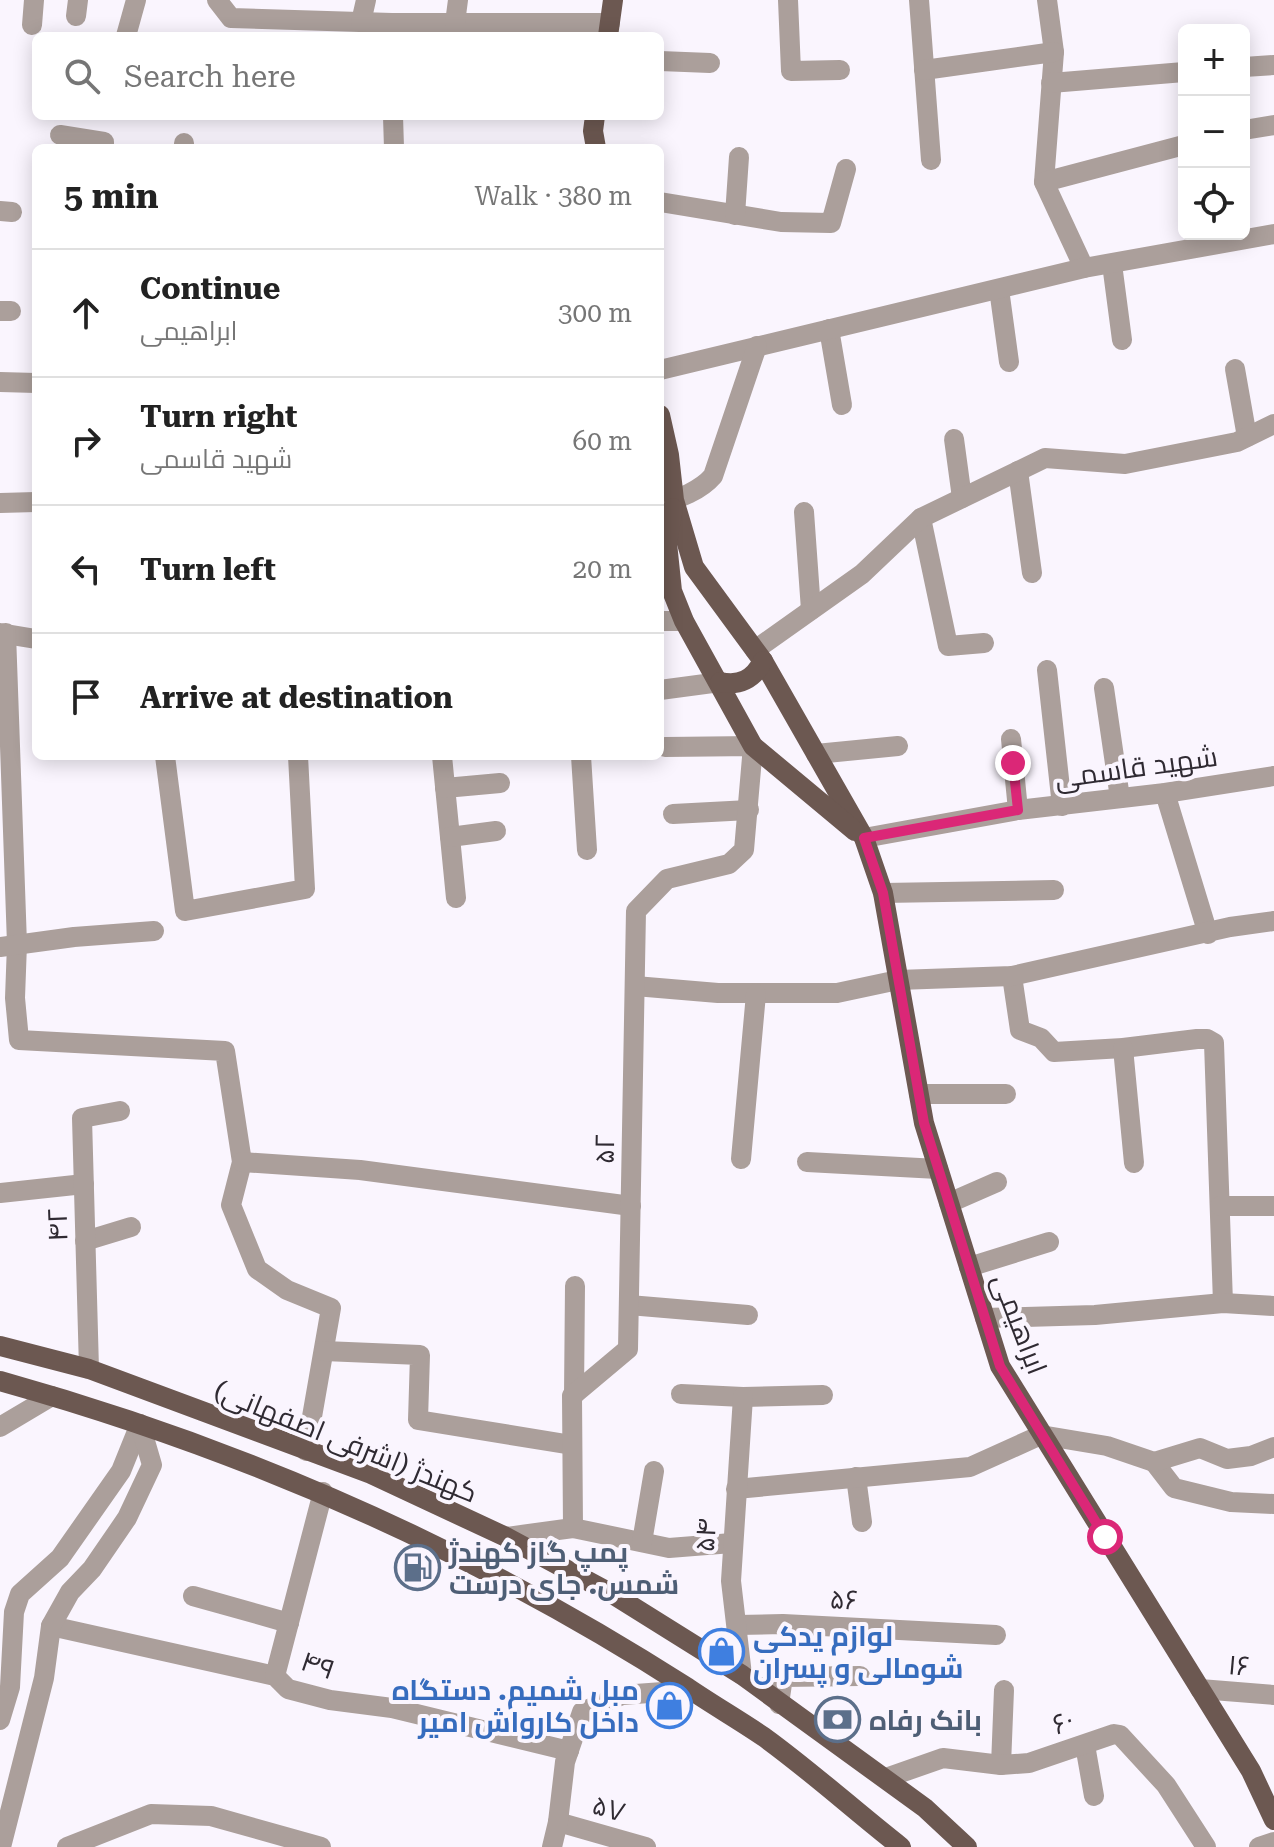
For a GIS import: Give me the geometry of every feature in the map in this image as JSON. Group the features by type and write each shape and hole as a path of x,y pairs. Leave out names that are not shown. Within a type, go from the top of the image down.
{"main road":[{"path":"609,29 613,0"},
{"path":"594,120 595,144"},
{"path":"664,433 669,455 668,568 672,591 684,621 753,746 864,838"},
{"name":"ابراهیمی","path":"667,502 694,567 759,656 864,838 883,893 924,1123 1000,1366 1251,1771 1274,1820"},
{"path":"720,682 730,685 750,678 759,656"},
{"name":"کهندژ (اشرفی اصفهانی)","path":"0,1346 89,1369 371,1474 506,1537 614,1595 742,1675 886,1778 925,1808 967,1847"},
{"name":"کهندژ (اشرفی اصفهانی)","path":"0,1381 140,1424 323,1492 460,1556 626,1648 764,1738 901,1847"}],"street":[{"path":"32,25 34,0"},
{"path":"127,32 136,0"},
{"path":"361,22 366,0"},
{"path":"455,23 458,0"},
{"path":"788,0 791,71 840,70"},
{"path":"919,0 931,160"},
{"path":"1047,0 1054,52 1044,182 1084,268"},
{"path":"220,5 231,18 361,22 392,30 455,23 502,29 609,29"},
{"path":"220,5 222,32"},
{"path":"924,70 1054,52"},
{"path":"664,61 710,63"},
{"path":"1250,67 1274,65"},
{"path":"1051,83 1178,72"},
{"path":"393,120 394,144"},
{"path":"1250,129 1274,125"},
{"path":"60,135 104,144"},
{"path":"1044,182 1178,147"},
{"path":"735,215 739,157"},
{"path":"664,203 781,222 831,223 846,169"},
{"path":"664,369 1084,268 1274,234"},
{"path":"1112,264 1122,340"},
{"path":"999,289 1009,362"},
{"path":"829,329 842,405"},
{"path":"667,502 708,482 713,476 757,346"},
{"path":"1235,369 1247,437"},
{"path":"0,382 32,383"},
{"path":"759,656 811,610 862,574 921,518 1045,458 1125,464 1237,442 1274,424"},
{"path":"954,439 962,498"},
{"path":"1018,471 1032,573"},
{"path":"0,503 32,502"},
{"path":"804,512 811,610"},
{"path":"921,518 948,646 984,643"},
{"path":"664,621 684,621"},
{"path":"32,638 3,633 8,946 19,1040 225,1051 242,1162 231,1205 257,1269 287,1290 331,1308 306,1451"},
{"path":"1047,670 1062,806"},
{"path":"664,689 720,682"},
{"path":"1104,688 1120,798"},
{"path":"1011,739 1018,810"},
{"path":"665,747 753,746"},
{"name":"۵۲","path":"574,1395 628,1349 636,911 667,879 729,864 744,850 753,746"},
{"path":"816,754 898,746"},
{"path":"166,760 185,911 305,889 298,760"},
{"path":"442,760 456,898"},
{"path":"581,760 587,850"},
{"name":"شهید قاسمی","path":"864,838 1018,810 1165,793 1274,776"},
{"path":"445,788 500,783"},
{"path":"1165,793 1208,934"},
{"path":"673,814 749,810"},
{"path":"450,837 496,831"},
{"path":"883,893 1054,890"},
{"path":"635,986 756,994 837,993 898,980 1012,976 1230,927 1274,921"},
{"path":"8,946 154,931"},
{"path":"1012,976 1020,1030 1041,1038 1054,1052 1197,1039 1214,1043 1223,1303"},
{"path":"741,1159 756,994"},
{"path":"1123,1048 1134,1163"},
{"path":"919,1094 1006,1094"},
{"name":"۴۲","path":"89,1369 82,1118 120,1111"},
{"path":"242,1162 360,1170 631,1206"},
{"path":"807,1162 938,1169"},
{"path":"949,1203 997,1182"},
{"path":"0,1193 84,1184"},
{"path":"1220,1206 1274,1206"},
{"path":"85,1241 131,1227"},
{"path":"969,1267 1049,1242"},
{"path":"573,1528 575,1286"},
{"path":"985,1318 1095,1315 1223,1303 1274,1306"},
{"path":"629,1305 748,1315"},
{"path":"324,1351 420,1355 418,1420 572,1445"},
{"path":"681,1394 743,1397 823,1395"},
{"path":"0,1427 52,1396"},
{"name":"۵۴","path":"742,1675 731,1581 743,1397"},
{"path":"0,1720 10,1687 14,1612 10,1592 60,1558 121,1471 140,1424"},
{"path":"1,1847 44,1678 51,1626 70,1592 92,1569 127,1518 152,1465 140,1424"},
{"path":"736,1489 970,1467 1041,1435 1107,1446 1154,1462 1174,1488 1231,1502 1274,1504"},
{"path":"1154,1462 1200,1448 1227,1459 1251,1456 1274,1447"},
{"path":"642,1542 654,1471"},
{"path":"856,1477 862,1522"},
{"path":"275,1676 323,1492"},
{"path":"506,1537 573,1528 669,1548 732,1543"},
{"path":"193,1596 289,1623"},
{"name":"۵۶","path":"738,1625 783,1624 996,1635"},
{"name":"۴۹","path":"51,1626 275,1676 288,1689 330,1700 392,1708 569,1751"},
{"path":"779,1704 783,1677 860,1676"},
{"name":"۱۶","path":"1200,1689 1274,1695"},
{"path":"552,1847 569,1751 582,1712 622,1695 690,1690"},
{"path":"1001,1765 1004,1690"},
{"name":"۶۰","path":"886,1778 943,1758 1001,1765 1029,1763 1109,1735 1120,1735 1166,1785 1206,1847"},
{"path":"1085,1745 1094,1796"},
{"path":"67,1847 151,1814 211,1816 321,1847"},
{"name":"۵۷","path":"558,1822 646,1847"},
{"path":"1259,1847 1274,1842"}],"place":[{"name":"پمپ گاز کهندژ شمس. جای درست","path":"418,1568"},
{"name":"لوازم یدکی شومالی و پسران","path":"722,1652"},
{"name":"مبل شمیم. دستگاه داخل کارواش امیر","path":"670,1706"},
{"name":"بانک رفاه","path":"838,1720"}],"route":[{"path":"1013,763 1018,810 864,838 883,893 924,1123 1000,1366 1105,1537"}]}
